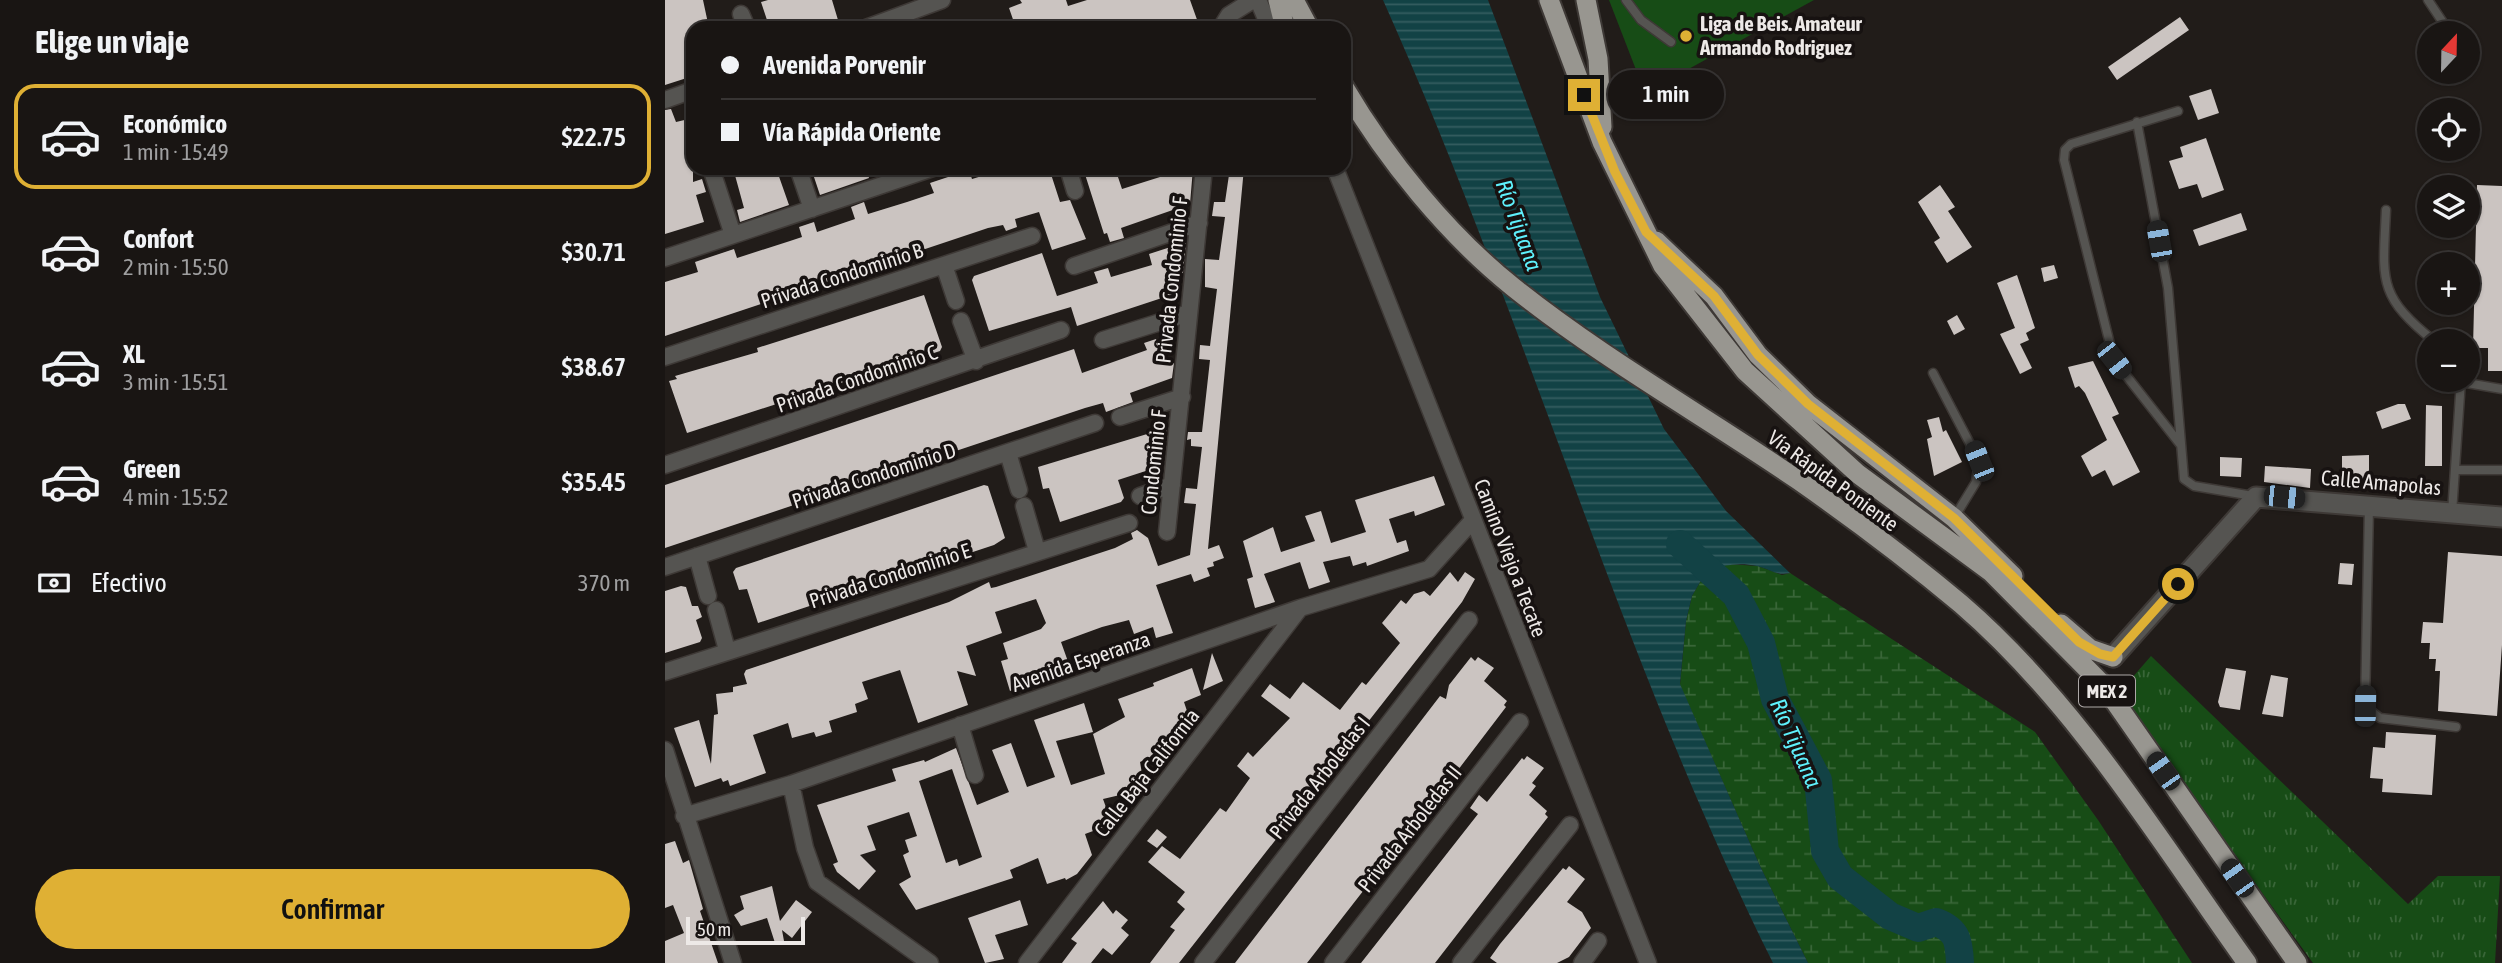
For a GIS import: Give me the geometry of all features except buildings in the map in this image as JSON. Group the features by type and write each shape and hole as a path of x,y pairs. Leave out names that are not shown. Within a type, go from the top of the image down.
{"highway":[{"path":"1278,0 1283,21"},
{"path":"1294,0 1305,21"},
{"name":"MEX 2","path":"1549,0 1602,142 1663,266 1745,370 1858,474 1991,572 2104,686 2297,963"},
{"path":"1586,0 1601,83 1602,142"},
{"name":"Vía Rápida Poniente","path":"1351,98 1447,223 1510,285 1622,368 1800,482 1961,605 2065,708 2247,963"},
{"path":"1646,232 1714,296 1758,355 1808,404 1954,518 2079,642 2100,654 2113,657"}],"street":[{"path":"885,21 942,0"},
{"path":"1225,21 1229,15 1253,0"},
{"path":"1258,0 1267,21"},
{"path":"665,100 686,92"},
{"path":"713,175 733,235"},
{"path":"800,175 812,209"},
{"path":"665,258 812,209 890,175"},
{"path":"1070,175 1075,191"},
{"name":"Privada Condominio F","path":"1182,397 1203,175"},
{"name":"Camino Viejo a Tecate","path":"1338,175 1647,963"},
{"path":"1074,266 1199,223"},
{"name":"Privada Condominio B","path":"665,357 1032,236"},
{"path":"944,265 956,301"},
{"path":"1103,340 1189,313"},
{"path":"961,321 976,361"},
{"name":"Privada Condominio C","path":"666,462 976,361 1061,330"},
{"path":"1120,417 1182,397"},
{"name":"Condominio F","path":"1167,531 1182,397"},
{"name":"Privada Condominio D","path":"665,567 1095,423"},
{"path":"1008,453 1019,490"},
{"path":"1140,496 1172,485"},
{"path":"2113,657 2256,497"},
{"name":"Calle Amapolas","path":"2256,497 2502,517"},
{"path":"1024,506 1037,551"},
{"name":"Avenida Esperanza","path":"684,816 791,784 1300,608 1429,569 1473,520"},
{"name":"Privada Condominio E","path":"665,672 1129,523"},
{"path":"697,556 727,650"},
{"name":"Calle Baja California","path":"1027,963 1300,608"},
{"name":"Privada Arboledas I","path":"1203,963 1469,620"},
{"name":"Privada Arboledas II","path":"1333,963 1520,722"},
{"path":"960,725 975,775"},
{"path":"665,750 733,963"},
{"path":"791,784 805,848 817,882 930,963"},
{"path":"1461,963 1570,825"},
{"path":"1582,963 1598,941"}],"lane":[{"path":"1626,0 1641,20 1671,42"},
{"path":"2428,0 2443,21"},
{"path":"2178,111 2071,144 2066,149 2064,160 2114,360 2180,444"},
{"path":"2137,122 2168,288 2184,479 2194,486 2256,497"},
{"path":"2386,210 2383,277 2392,301 2407,320 2419,329"},
{"path":"1933,373 1979,461 1976,482 1954,518"},
{"path":"2480,385 2502,389"},
{"path":"2452,513 2461,392"},
{"path":"2457,470 2502,470"},
{"path":"2369,506 2365,706 2380,718 2456,727"}],"green space":[{"name":"Liga de Beis. Amateur Armando Rodriguez","path":"1609,0 1814,0 1645,93"},
{"path":"1727,564 1758,566 1782,575 1790,573 2035,732 2098,820 2192,963 1808,963 1760,866 1680,685 1686,621 1692,596 1707,570"},
{"path":"2151,656 2408,904 2438,876 2500,876 2495,963 2313,963 2118,694"}],"water":[{"path":"1383,0 1488,0 1600,297 1664,429 1726,511 1790,573 1777,573 1744,564 1707,570 1692,596 1686,621 1680,684 1760,866 1808,963 1773,963 1718,845 1619,605 1482,240"}],"waterway":[{"name":"Río Tijuana","path":"1680,544 1736,595 1761,643 1775,699 1818,780 1825,851 1840,877 1890,916 1918,928 1936,922 1949,929 1958,943 1960,963"}],"place":[{"name":"Liga de Beis. Amateur Armando Rodriguez","path":"1686,36"}],"route":[{"path":"1584,95 1615,172 1646,232 1714,296 1758,355 1808,404 1954,518 2079,642 2100,654 2113,657 2178,584"}]}
